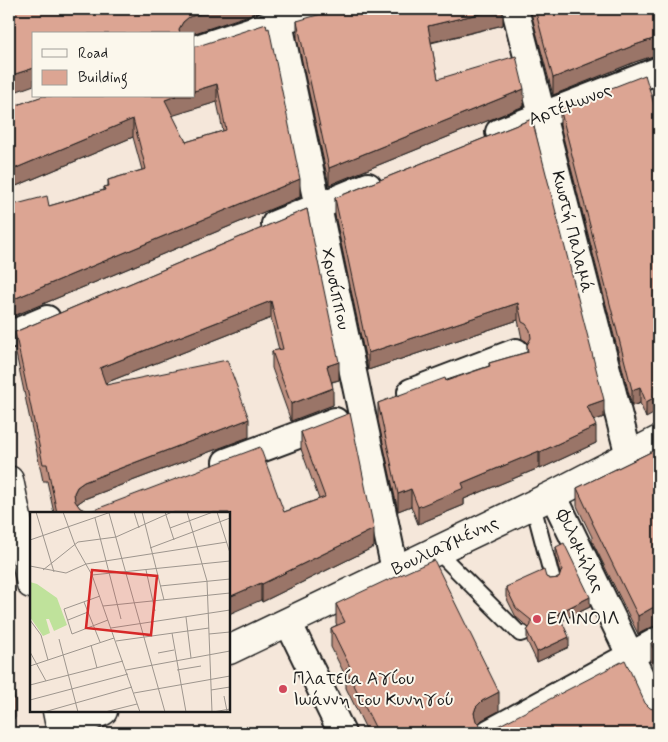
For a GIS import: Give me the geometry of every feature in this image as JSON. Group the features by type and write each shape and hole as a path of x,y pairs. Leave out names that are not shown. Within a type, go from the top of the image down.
{"main road":[{"name":"Βουλιαγμένης","path":"230,650 543,500 659,440"},
{"path":"9,480 30,580"},
{"path":"59,725 100,712"}],"street":[{"path":"195,49 277,15 317,9"},
{"name":"Κωστή Παλαμά","path":"515,9 629,456"},
{"name":"Χρυσίππου","path":"277,15 318,206 376,406 395,570"},
{"name":"Αρτέμωνος","path":"479,140 659,70"},
{"path":"253,233 390,177"},
{"path":"9,335 69,310"},
{"path":"207,469 516,352"},
{"name":"Φιλομήλας","path":"543,500 630,656 659,715"},
{"path":"288,622 342,733"},
{"path":"489,733 659,640"}],"lane":[{"path":"543,500 553,581"},
{"path":"436,550 520,634 523,633"}],"building":[{"path":"9,9 215,9 189,17 183,22 179,29 180,32 32,32 32,69 9,76"},
{"path":"338,9 499,9 428,26 438,79 516,56 524,89 329,168 297,21"},
{"path":"535,9 659,9 659,37 553,78"},
{"path":"266,24 267,29 269,28 300,179 9,301 9,206 47,196 49,206 105,190 104,187 109,186 108,180 146,169 133,119 9,171 9,107 37,98 170,98 165,100 186,142 226,130 217,84 195,91 195,46"},
{"path":"645,75 659,120 659,212 652,214 659,241 659,395 646,402 640,387 632,390 560,108"},
{"path":"532,119 604,400 587,406 596,426 540,452 462,483 464,488 418,507 411,489 398,494 378,403 445,378 446,381 490,366 489,363 528,352 527,345 531,338 530,330 522,322 518,303 368,353 335,198"},
{"path":"307,209 339,362 327,366 333,388 291,404 272,351 283,349 271,301 100,368 106,385 227,360 249,419 84,482 77,487 74,493 75,501 80,508 87,511 94,510 260,447 284,512 325,497 301,432 350,413 374,529 262,584 230,597 230,512 57,512 47,464 43,464 15,332"},
{"path":"659,448 659,606 638,616 577,488"},
{"path":"564,543 590,597 558,613 569,637 537,652 527,631 531,625 531,620 516,608 506,587 544,570 546,577 550,579 559,578 562,569 556,547"},
{"path":"434,560 499,692 482,701 476,707 474,713 476,721 481,727 488,729 496,727 625,660 645,703 650,708 659,711 659,733 378,733 346,669 350,667 331,628 345,622 336,604"},
{"path":"659,638 659,661 651,643"},
{"path":"9,667 15,698 9,701"}],"place":[{"name":"ΕΛΙΝΟΙΛ","path":"537,619"},
{"name":"Πλατεία Αγίου Ιωάννη του Κυνηγού","path":"283,689"}]}
